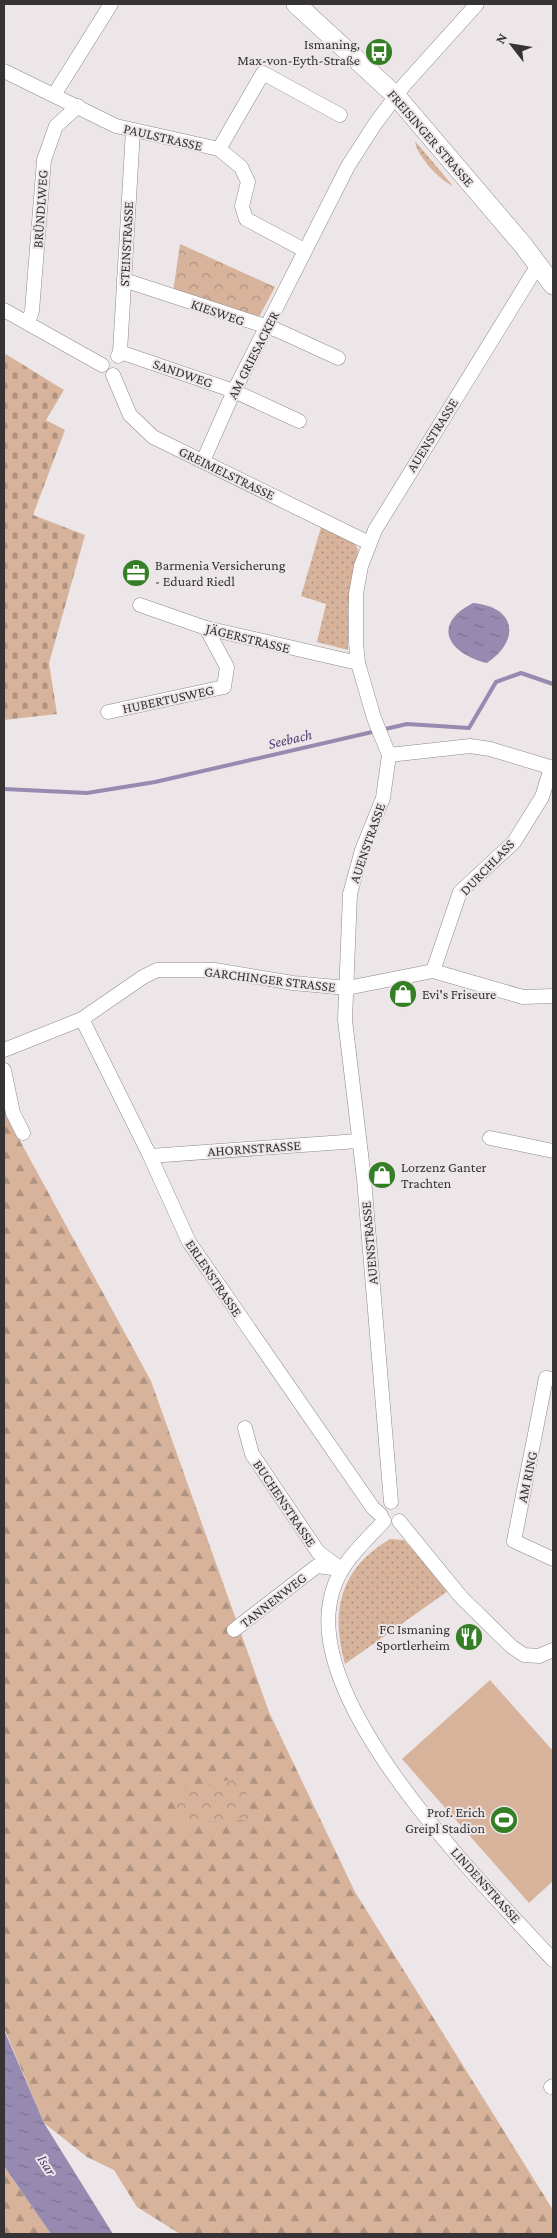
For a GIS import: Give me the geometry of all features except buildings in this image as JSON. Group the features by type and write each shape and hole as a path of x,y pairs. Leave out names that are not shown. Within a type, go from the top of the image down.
{"main road":[{"name":"FREISINGER STRASSE","path":"296,4 396,96 553,285"}],"street":[{"path":"54,95 111,4"},
{"name":"AM GRIESACKER","path":"203,461 234,391 348,166 396,96 477,4"},
{"name":"PAULSTRASSE","path":"4,71 116,126 219,150 263,73 340,115"},
{"name":"BRÜNDLWEG","path":"28,324 32,311 44,160 56,126 78,106"},
{"name":"STEINSTRASSE","path":"119,354 133,130"},
{"path":"219,150 241,167 248,182 242,206 246,219 304,250"},
{"name":"AUENSTRASSE","path":"391,1502 364,1180 345,1020 350,894 362,850 383,798 389,755 378,730 358,663 356,594 368,543 415,461 538,265"},
{"name":"KIESWEG","path":"124,280 277,330 338,358"},
{"path":"4,310 102,365 107,374 113,375 121,366 119,354 108,355 102,365"},
{"name":"SANDWEG","path":"119,354 234,391 300,421"},
{"name":"GREIMELSTRASSE","path":"113,375 130,415 154,437 368,543"},
{"name":"JÄGERSTRASSE","path":"140,605 206,628 358,663"},
{"name":"HUBERTUSWEG","path":"108,712 224,687 227,668 206,628"},
{"path":"389,755 470,746 490,749 552,768"},
{"name":"DURCHLASS","path":"433,971 460,892 514,842 542,797 552,768"},
{"name":"GARCHINGER STRASSE","path":"4,1050 82,1019 143,977 157,970 215,970 293,983 347,988 433,971"},
{"path":"433,971 523,997 553,996"},
{"name":"ERLENSTRASSE","path":"82,1019 150,1156 189,1242 373,1508 382,1518"},
{"path":"4,1070 13,1113 23,1133"},
{"path":"490,1138 553,1151"},
{"name":"AHORNSTRASSE","path":"150,1156 358,1141"},
{"name":"AM RING","path":"553,1379 546,1378 514,1541 553,1558"},
{"name":"BUCHENSTRASSE","path":"245,1428 252,1454 318,1552 341,1569"},
{"path":"391,1502 398,1504 402,1511 399,1521 393,1524 382,1518 384,1505 391,1502"},
{"name":"LINDENSTRASSE","path":"382,1518 341,1569 330,1601 328,1621 333,1654 346,1690 370,1738 421,1812 553,1960"},
{"path":"399,1521 461,1597 512,1647 524,1655 539,1656 553,1650"},
{"name":"TANNENWEG","path":"234,1630 317,1566 341,1569"}],"green space":[{"path":"415,141 453,186 442,179 424,160 416,147"},
{"path":"180,244 275,287 258,319 173,292"},
{"path":"4,353 64,390 46,420 65,430 33,515 85,535 49,663 57,714 4,720"},
{"path":"321,527 355,544 358,550 348,608 348,650 317,642 326,604 301,596"},
{"path":"4,1105 7,1117 151,1381 269,1712 355,1892 553,2210 553,2234 180,2234 137,2207 114,2170 87,2157 44,2123 4,2028"},
{"path":"390,1539 404,1540 448,1591 345,1664 339,1626 339,1609 343,1592 350,1577 360,1564 373,1551"},
{"name":"Prof. Erich Greipl Stadion","path":"490,1680 553,1751 553,1881 529,1903 402,1759"},
{"path":"245,1776 249,1820 181,1822 172,1793"},
{"path":"4,2166 51,2234 4,2234"}],"water":[{"path":"473,603 498,611 505,618 509,626 509,635 505,644 498,654 487,663 463,653 450,638 449,629 452,620"},
{"name":"Isar","path":"4,2030 44,2123 113,2234 51,2234 4,2166"}],"waterway":[{"name":"Seebach","path":"4,789 87,793 155,782 407,724 469,728 496,682 521,673 553,684"}],"place":[{"name":"Ismaning, Max-von-Eyth-Straße","path":"379,52"},
{"name":"Barmenia Versicherung - Eduard Riedl","path":"136,573"},
{"name":"Evi's Friseure","path":"403,994"},
{"name":"Lorzenz Ganter Trachten","path":"382,1175"},
{"name":"FC Ismaning Sportlerheim","path":"469,1637"},
{"name":"Prof. Erich Greipl Stadion","path":"504,1820"}]}
